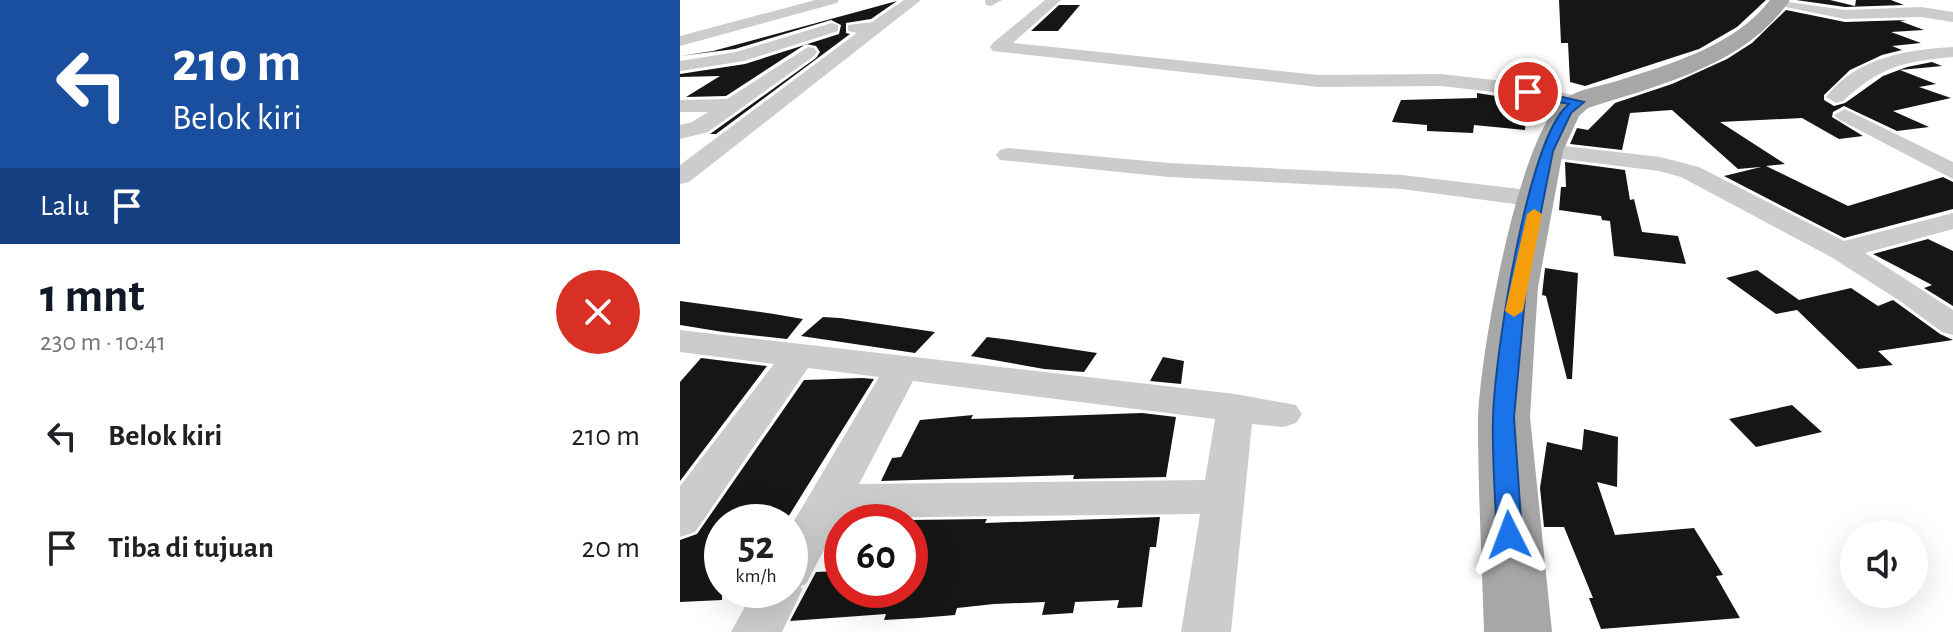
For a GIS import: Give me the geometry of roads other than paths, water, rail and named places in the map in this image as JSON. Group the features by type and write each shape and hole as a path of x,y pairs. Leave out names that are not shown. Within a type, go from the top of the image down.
{"main road":[{"path":"1518,632 1504,417 1517,287 1547,151 1566,112 1578,102 1691,64 1755,29 1780,1"}],"street":[{"path":"680,41 832,0"},
{"path":"680,177 914,0"},
{"path":"1054,0 999,47 1047,42 1319,81 1441,80 1503,87 1578,102"},
{"path":"1906,0 1953,17"},
{"path":"1780,1 1865,16 1953,52 1890,59 1853,81 1840,106 1953,172"},
{"path":"1865,16 1936,11"},
{"path":"791,28 876,26"},
{"path":"680,66 738,57 838,28"},
{"path":"680,132 700,127 838,28"},
{"path":"1047,42 1065,35"},
{"path":"738,57 800,58"},
{"path":"737,82 765,81"},
{"path":"680,82 708,82"},
{"path":"680,106 731,105"},
{"path":"1547,151 1660,164 1690,172 1841,251 1911,294 1953,325"},
{"path":"1008,155 1198,172 1402,182 1537,199"},
{"path":"1841,251 1953,221"},
{"path":"687,350 799,355 1283,414"},
{"path":"680,519 799,355"},
{"path":"808,537 902,368"},
{"path":"1197,632 1224,497 1235,407"},
{"path":"828,501 1224,497"},
{"path":"756,632 769,608"}]}
